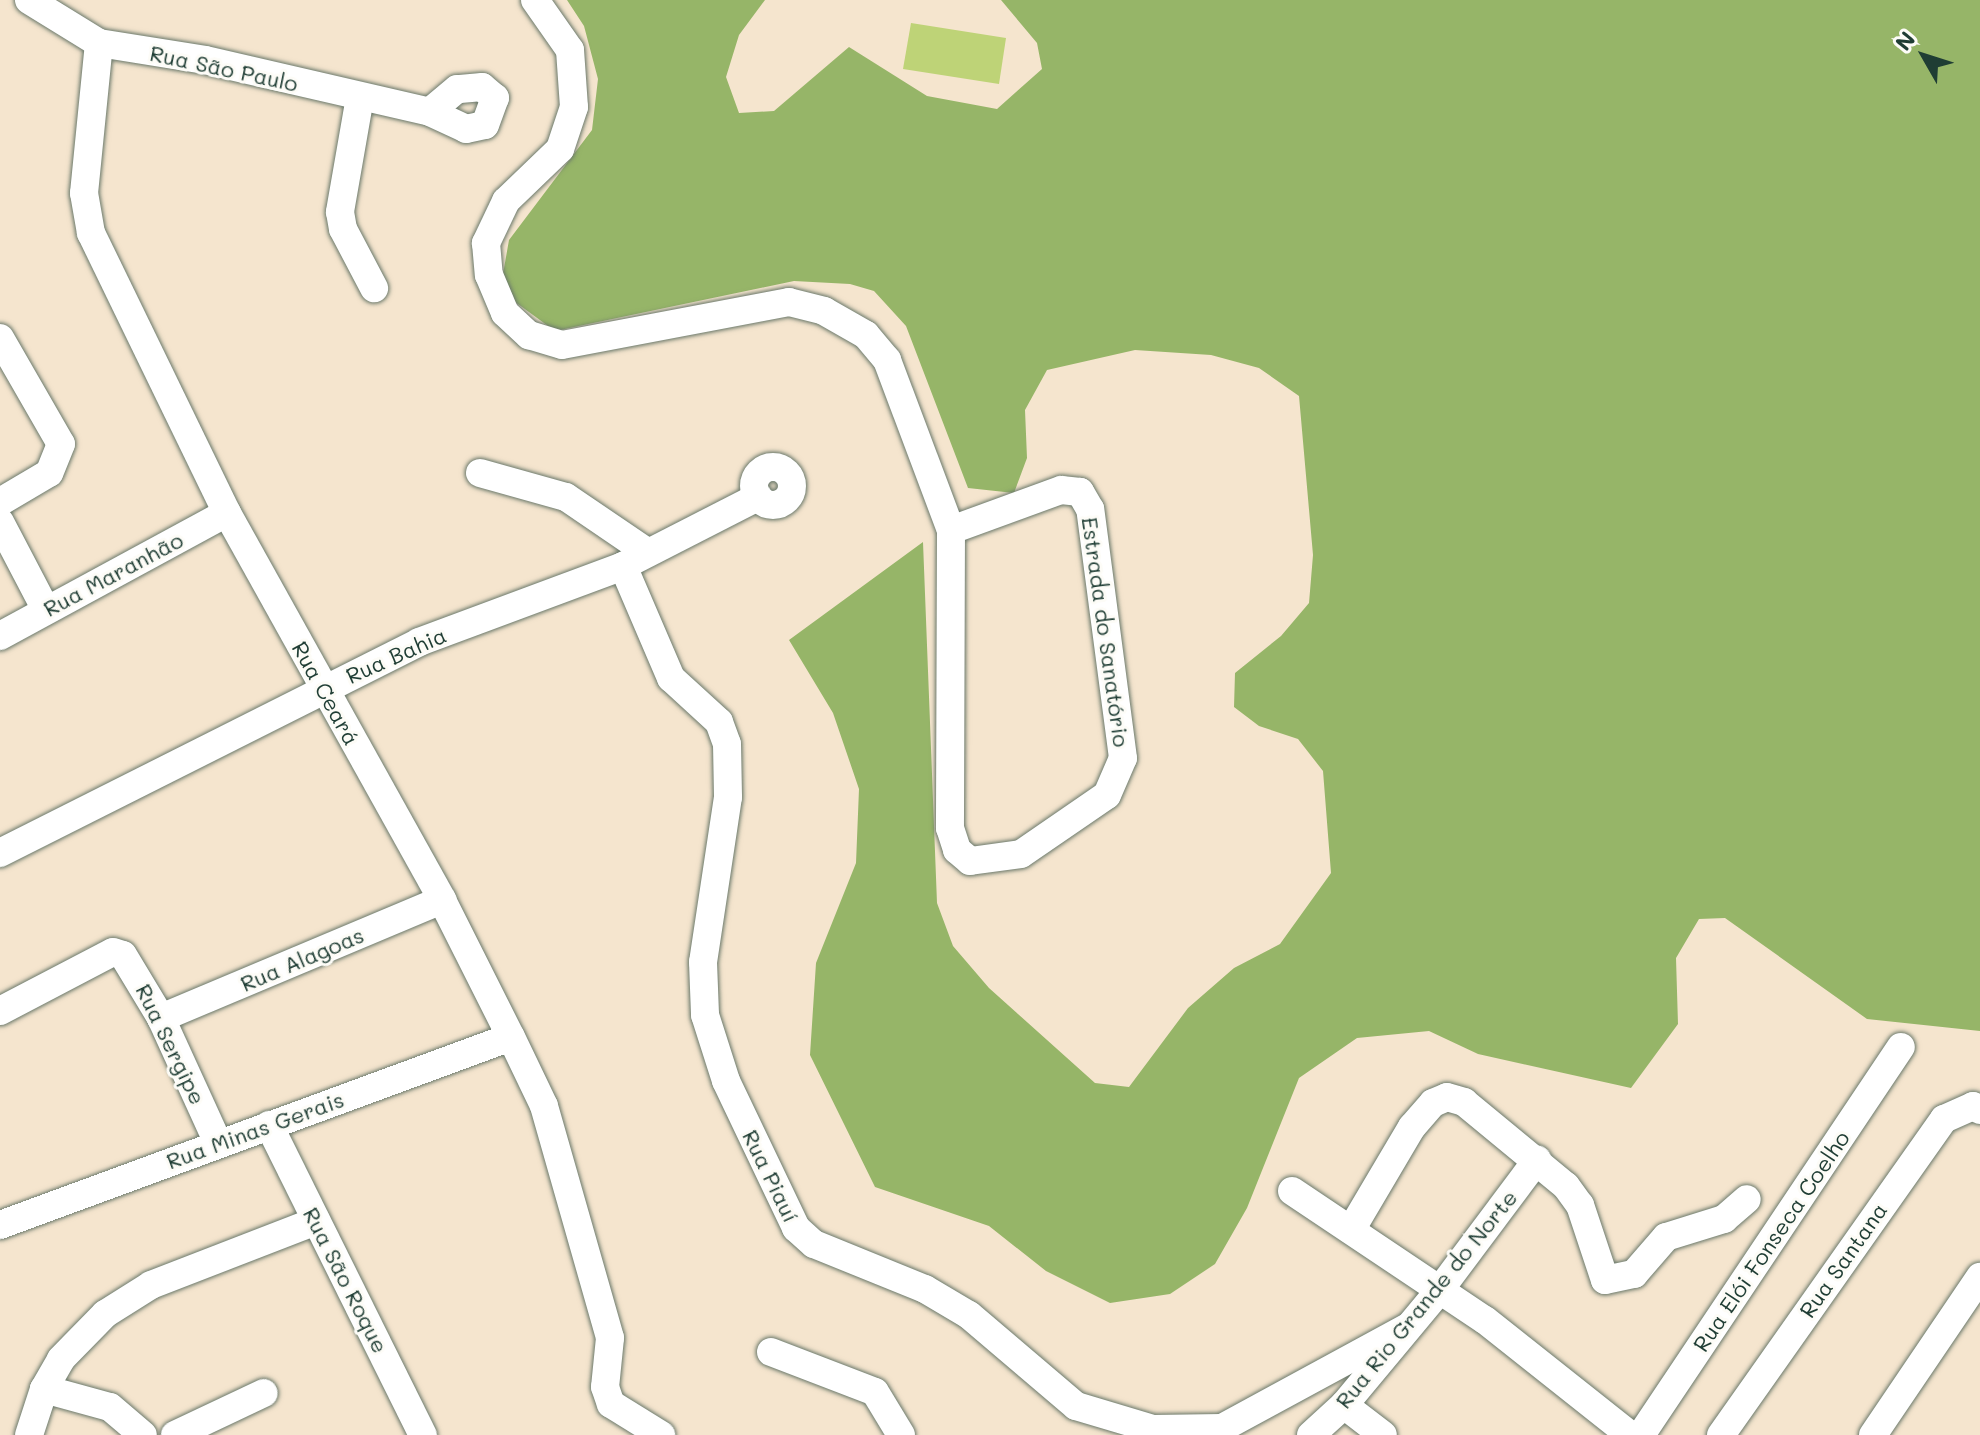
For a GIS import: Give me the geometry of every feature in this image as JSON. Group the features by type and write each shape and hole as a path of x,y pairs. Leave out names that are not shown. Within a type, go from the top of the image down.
{"street":[{"name":"Rua São Paulo","path":"29,0 99,43 205,60 430,112"},
{"name":"Estrada do Sanatório","path":"535,0 570,50 574,107 560,149 506,201 486,243 489,275 505,313 529,335 562,345 789,302 824,311 866,335 887,360 951,530 950,828 957,850 970,861 1000,858 1021,854 1107,795 1122,771 1090,509 1080,492 1061,490 951,530"},
{"name":"Rua Ceará","path":"99,43 90,107 85,216 227,513 442,900 544,1106 610,1338 605,1387 611,1404 661,1435"},
{"path":"360,97 340,212 343,229 374,288"},
{"path":"0,338 61,444 49,473 0,502"},
{"path":"480,473 566,497 635,559"},
{"name":"Rua Bahia","path":"0,853 419,642 635,559 758,497"},
{"name":"Rua Maranhão","path":"0,636 227,513"},
{"path":"0,522 46,610"},
{"name":"Rua Piauí","path":"635,559 671,678 719,722 727,744 728,797 703,962 705,1015 726,1081 796,1228 814,1244 925,1289 969,1315 1076,1406 1153,1429 1222,1428 1408,1327"},
{"name":"Rua Alagoas","path":"161,1018 442,900"},
{"name":"Rua Sergipe","path":"0,1011 113,952 130,962 161,1018 218,1143"},
{"name":"Rua Minas Gerais","path":"0,1225 511,1037"},
{"name":"Rua Elói Fonseca Coelho","path":"1641,1435 1901,1047"},
{"path":"1351,1230 1412,1127 1433,1103 1447,1097 1464,1102 1537,1160 1580,1205 1605,1280 1634,1274 1666,1237 1724,1219 1747,1199"},
{"name":"Rua Santana","path":"1721,1435 1944,1119 1973,1106 1980,1110"},
{"name":"Rua São Roque","path":"269,1125 423,1435"},
{"name":"Rua Rio Grande do Norte","path":"1311,1435 1344,1405 1439,1291 1537,1160"},
{"path":"1292,1191 1485,1320 1630,1435"},
{"path":"29,1435 44,1389 61,1359 105,1314 151,1285 316,1221"},
{"path":"1873,1435 1980,1277"},
{"path":"771,1352 875,1392 901,1435"},
{"path":"44,1389 110,1407 143,1435"},
{"path":"175,1435 264,1393"},
{"path":"1344,1405 1383,1435"}],"green space":[{"path":"567,0 765,0 739,35 726,77 739,113 774,111 849,47 927,96 997,109 1042,69 1037,43 1001,0 1980,0 1980,1031 1867,1019 1725,918 1699,919 1676,958 1678,1024 1631,1088 1478,1054 1429,1031 1357,1038 1299,1078 1247,1208 1215,1264 1170,1294 1110,1303 1046,1271 989,1226 875,1187 810,1055 816,963 856,863 859,789 833,713 789,640 923,542 937,903 953,946 989,988 1095,1083 1129,1087 1188,1008 1234,968 1280,944 1331,873 1323,771 1298,739 1259,726 1234,707 1235,673 1281,636 1309,603 1313,555 1299,396 1259,368 1211,355 1135,350 1047,370 1025,410 1027,458 1014,493 968,488 906,326 874,291 850,284 794,281 555,331 500,291 509,240 592,130 598,79 584,26"},
{"path":"911,23 1006,38 999,84 903,69"}]}
